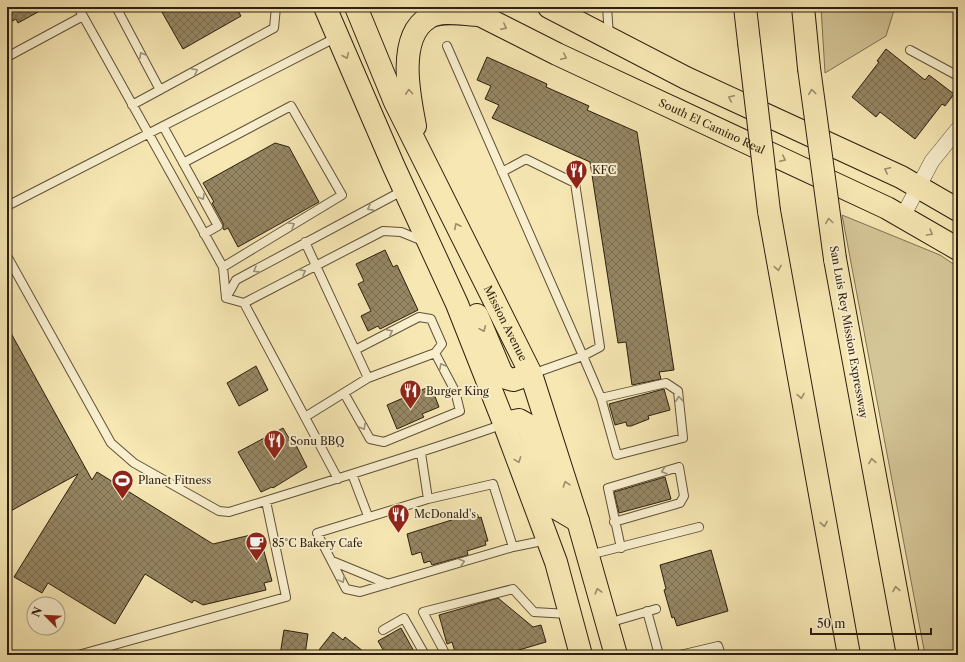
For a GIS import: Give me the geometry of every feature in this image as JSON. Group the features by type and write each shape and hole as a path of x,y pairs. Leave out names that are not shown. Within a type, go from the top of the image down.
{"main road":[{"path":"325,7 404,190 457,304 556,562 568,614 581,655"},
{"name":"Mission Avenue","path":"356,7 395,102 531,374 578,521 616,655"},
{"path":"549,7 686,78 901,177 958,210"},
{"path":"745,7 769,211 849,655"},
{"name":"San Luis Rey Mission Expressway","path":"803,7 809,68 835,260 908,655"},
{"path":"422,158 410,99 408,77 409,52 415,30 428,17 440,14 472,11"},
{"name":"South El Camino Real","path":"472,11 557,54 903,216 958,249"},
{"path":"404,190 422,191 456,255 475,261"},
{"path":"457,304 476,312 501,372 506,378 513,380 531,374"},
{"path":"504,424 519,420 528,425 556,508 578,521"}],"street":[{"path":"903,216 917,186 932,161 958,129"}],"lane":[{"path":"78,7 222,267 226,298"},
{"path":"116,7 160,90"},
{"path":"132,105 274,28 276,7"},
{"path":"607,7 609,37"},
{"path":"7,58 83,16"},
{"path":"7,206 338,36"},
{"path":"447,46 601,398 617,455 683,438 678,391 666,383 601,398"},
{"path":"910,50 958,76"},
{"path":"182,163 291,106 342,195 222,267"},
{"path":"163,126 218,226 204,234"},
{"path":"502,172 526,159 575,183 600,347 583,356 531,374"},
{"path":"226,298 236,280 404,190"},
{"path":"226,298 244,303 383,231 401,232 430,245"},
{"path":"305,242 317,265 368,378"},
{"path":"7,256 111,443 134,462 219,511 229,512 266,501 421,453 504,424"},
{"path":"244,303 338,479"},
{"path":"305,417 368,378 434,353 442,344 431,320 419,317 355,350"},
{"path":"344,393 370,439 384,442 460,411 456,391 434,353"},
{"path":"421,453 428,499"},
{"path":"614,522 680,503 684,496 679,467 608,488 614,522 621,548"},
{"path":"352,474 368,516"},
{"path":"513,547 493,484 428,499 368,516 317,533 346,589 360,592 513,547 547,540"},
{"path":"78,655 286,597 266,501"},
{"path":"588,555 621,548 699,527"},
{"path":"332,561 388,584"},
{"path":"446,655 423,612 513,589 534,612 568,614"},
{"path":"607,623 656,609"},
{"path":"647,611 659,655"},
{"path":"383,630 404,618 425,655"},
{"path":"680,655 718,646 721,655"}],"shaded area":[{"path":"821,7 895,7 886,36 825,73"},
{"path":"842,215 940,255 958,267 958,655 925,655"}],"building":[{"path":"7,7 47,7 18,23 16,19 7,24"},
{"path":"159,7 236,7 241,16 183,49"},
{"path":"886,49 925,80 929,75 954,94 945,106 942,104 915,139 880,112 876,117 852,97 879,62 877,61"},
{"path":"487,57 547,84 546,87 589,106 587,110 637,132 674,370 659,372 661,379 632,385 626,342 618,343 590,162 492,118 499,105 485,99 491,86 477,80"},
{"path":"275,143 289,147 319,202 238,247 228,228 224,230 223,223 212,203 214,202 203,183"},
{"path":"385,250 393,267 397,265 418,310 380,329 378,326 368,331 361,316 371,311 358,284 364,281 356,264"},
{"path":"7,326 92,480 97,472 213,544 259,533 272,581 264,583 266,590 203,605 194,600 192,603 145,574 115,624 48,583 42,593 14,577 78,474 7,513"},
{"path":"256,366 268,390 239,406 227,383"},
{"name":"Burger King","path":"431,386 439,407 422,414 424,417 397,429 387,405"},
{"path":"664,389 670,410 648,416 649,419 631,426 627,426 626,422 615,425 609,404"},
{"path":"283,428 293,445 295,443 307,467 273,488 272,487 261,492 238,452"},
{"path":"665,477 671,499 619,513 614,492"},
{"path":"474,513 477,514 479,518 481,517 488,541 485,541 486,545 467,551 468,555 432,565 430,561 424,563 421,552 412,555 407,534"},
{"path":"711,550 728,611 677,626 674,617 672,618 664,590 666,589 660,565"},
{"path":"498,598 533,627 541,625 546,642 502,655 456,655 452,642 447,644 439,615"},
{"path":"401,628 416,655 386,655 378,641"},
{"path":"284,630 308,634 305,655 280,655"},
{"path":"333,632 343,640 345,637 368,655 315,655"}],"place":[{"name":"KFC","path":"576,190"},
{"name":"Burger King","path":"410,410"},
{"name":"Sonu BBQ","path":"274,460"},
{"name":"Planet Fitness","path":"123,500"},
{"name":"McDonald's","path":"399,534"},
{"name":"85°C Bakery Cafe","path":"256,562"}]}
